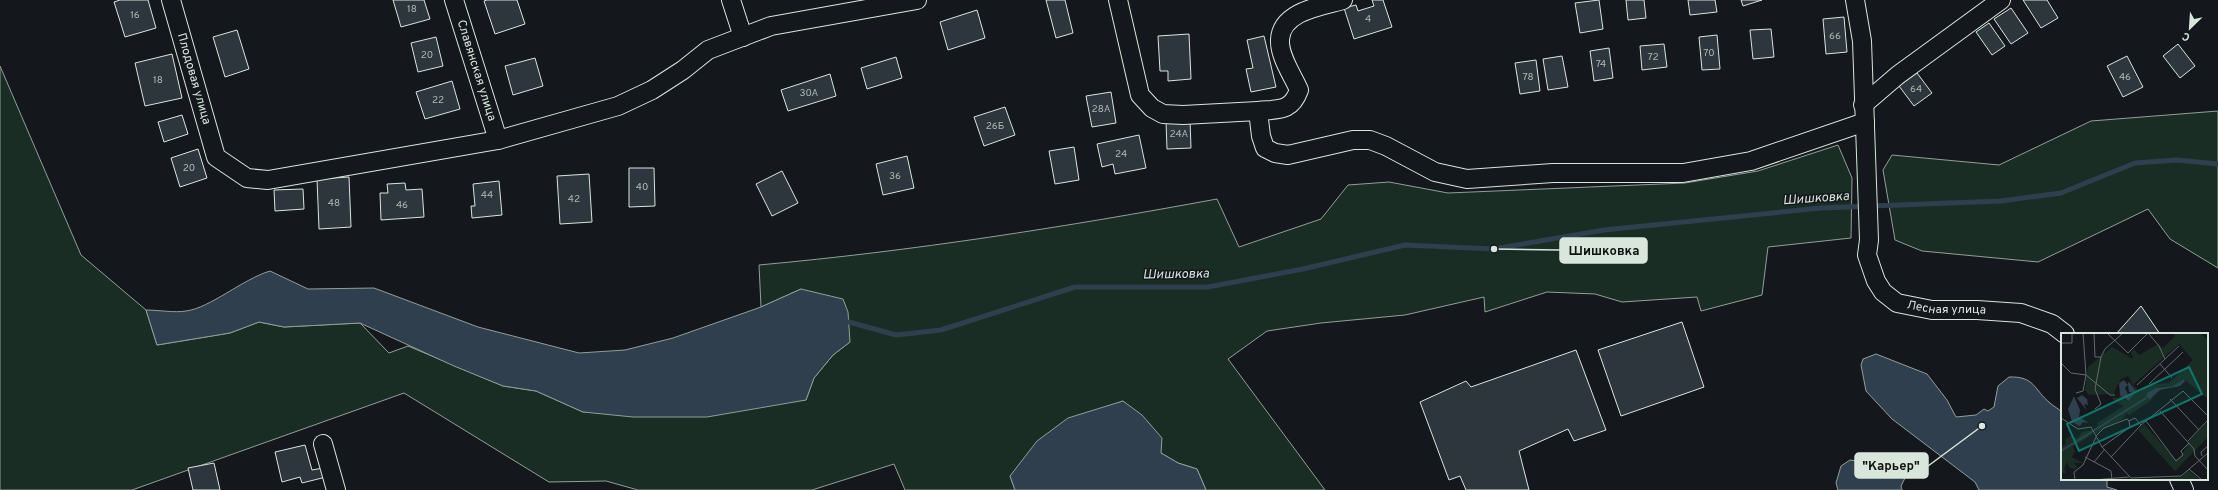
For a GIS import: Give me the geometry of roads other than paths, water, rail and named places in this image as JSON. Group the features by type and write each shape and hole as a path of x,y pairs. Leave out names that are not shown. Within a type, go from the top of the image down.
{"street":[{"name":"Плодовая улица","path":"171,0 216,157 246,178 268,180 498,140"},
{"name":"Славянская улица","path":"454,0 498,140"},
{"path":"731,0 743,37"},
{"path":"498,140 618,106 652,90 683,70 708,50 771,26 917,0"},
{"path":"1118,0 1140,95 1152,108 1163,114 1183,115 1286,108 1295,100 1298,90 1282,50 1280,40 1289,22 1298,14 1343,0"},
{"name":"Лесная улица","path":"1856,0 1862,41 1869,240 1867,255 1876,282 1883,292 1897,302 1932,310 1977,310 2021,313 2052,324 2064,333"},
{"path":"1258,111 1261,136 1265,148 1288,155 1353,140 1370,140 1386,146 1435,172 1467,179 1553,173 1683,173 1751,161 1864,114 1898,75 2001,0"},
{"path":"323,444 336,490"},
{"path":"2179,480 2184,490"}],"water":[{"path":"270,271 308,289 374,288 478,327 579,353 625,350 673,338 761,307 801,289 843,299 848,312 850,342 833,355 814,378 806,400 707,417 633,417 583,412 536,391 503,386 454,366 360,323 284,327 259,322 230,333 157,345 146,310 177,312 195,309 205,305 249,280"},
{"path":"1876,354 1927,374 1947,400 1956,417 1976,415 1984,409 1988,411 1994,407 1998,386 2009,377 2018,377 2029,381 2061,412 2061,480 2107,480 2107,487 2117,490 1979,490 1975,482 1892,419 1866,391 1861,365 1863,359"},
{"path":"1123,401 1142,415 1162,438 1161,453 1178,463 1197,469 1206,490 1015,490 1010,476 1037,441 1068,418"},
{"path":"1850,460 1871,463 1906,476 1901,486 1902,490 1838,490 1836,483 1841,466"}],"waterway":[{"name":"Шишковка","path":"849,322 896,335 941,330 1075,287 1208,287 1303,269 1405,245 1494,249 1604,230 1821,208 2001,201 2061,193 2135,163 2177,160 2218,164"}],"place":[{"name":"Шишковка","path":"1494,249"},
{"name":"\"Карьер\"","path":"1982,426"}]}
